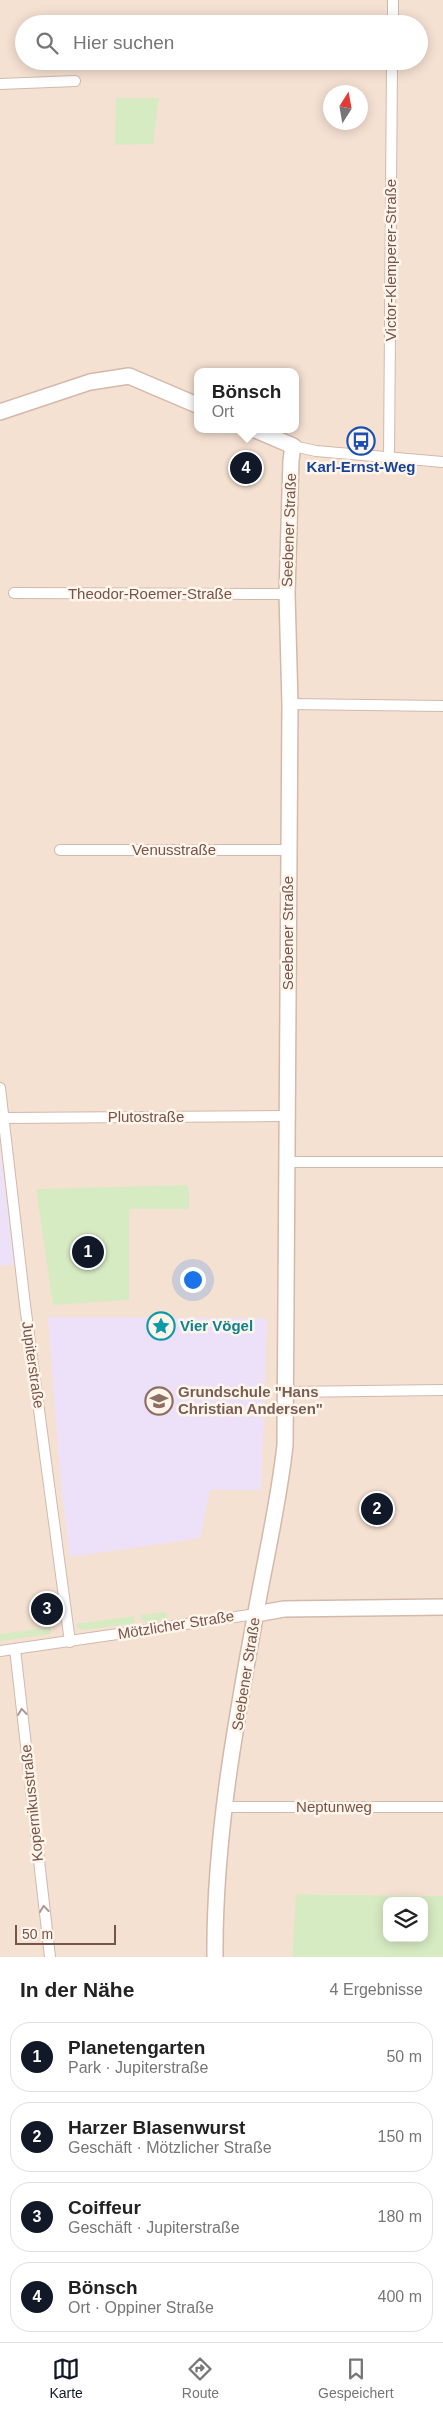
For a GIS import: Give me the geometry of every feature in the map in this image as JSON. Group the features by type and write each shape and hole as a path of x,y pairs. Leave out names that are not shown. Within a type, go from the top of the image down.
{"street":[{"path":"393,0 393,15"},
{"name":"Victor-Klemperer-Straße","path":"389,458 392,70"},
{"path":"0,84 74,81"},
{"path":"0,412 90,382 128,376 194,404"},
{"path":"262,433 293,446 316,451 443,462"},
{"name":"Seebener Straße","path":"215,1957 224,1807 286,1445 290,704 287,594 293,446"},
{"name":"Theodor-Roemer-Straße","path":"14,593 287,594"},
{"path":"290,704 443,706"},
{"name":"Venusstraße","path":"60,850 288,850"},
{"name":"Jupiterstraße","path":"0,1088 25,1304 70,1642"},
{"name":"Plutostraße","path":"4,1118 287,1116"},
{"path":"287,1162 443,1162"},
{"path":"286,1392 443,1390"},
{"name":"Mötzlicher Straße","path":"0,1651 284,1609 443,1607"},
{"name":"Kopernikusstraße","path":"15,1649 50,1957"},
{"name":"Neptunweg","path":"224,1807 443,1807"}],"shaded area":[{"path":"0,0 443,0 443,1896 297,1894 292,1957 0,1957"},
{"path":"0,1148 14,1265 0,1266"},
{"name":"Grundschule \"Hans Christian Andersen\"","path":"48,1317 267,1318 261,1490 210,1490 200,1538 70,1557 61,1485"}],"green space":[{"path":"116,98 159,98 153,144 115,145"},
{"path":"187,1185 189,1190 189,1209 129,1209 129,1300 53,1305 36,1189"},
{"path":"166,1612 167,1619 144,1622 141,1620 141,1615"},
{"path":"134,1616 135,1623 85,1630 78,1628 75,1624"},
{"path":"51,1627 51,1634 0,1641 0,1634"},
{"path":"296,1894 443,1896 443,1957 292,1957"}],"place":[{"name":"Karl-Ernst-Weg","path":"361,441"},
{"name":"Bönsch","path":"246,468"},
{"name":"Planetengarten","path":"88,1252"},
{"name":"Vier Vögel","path":"161,1326"},
{"name":"Grundschule \"Hans Christian Andersen\"","path":"159,1401"},
{"name":"Harzer Blasenwurst","path":"377,1509"},
{"name":"Coiffeur","path":"47,1609"}]}
